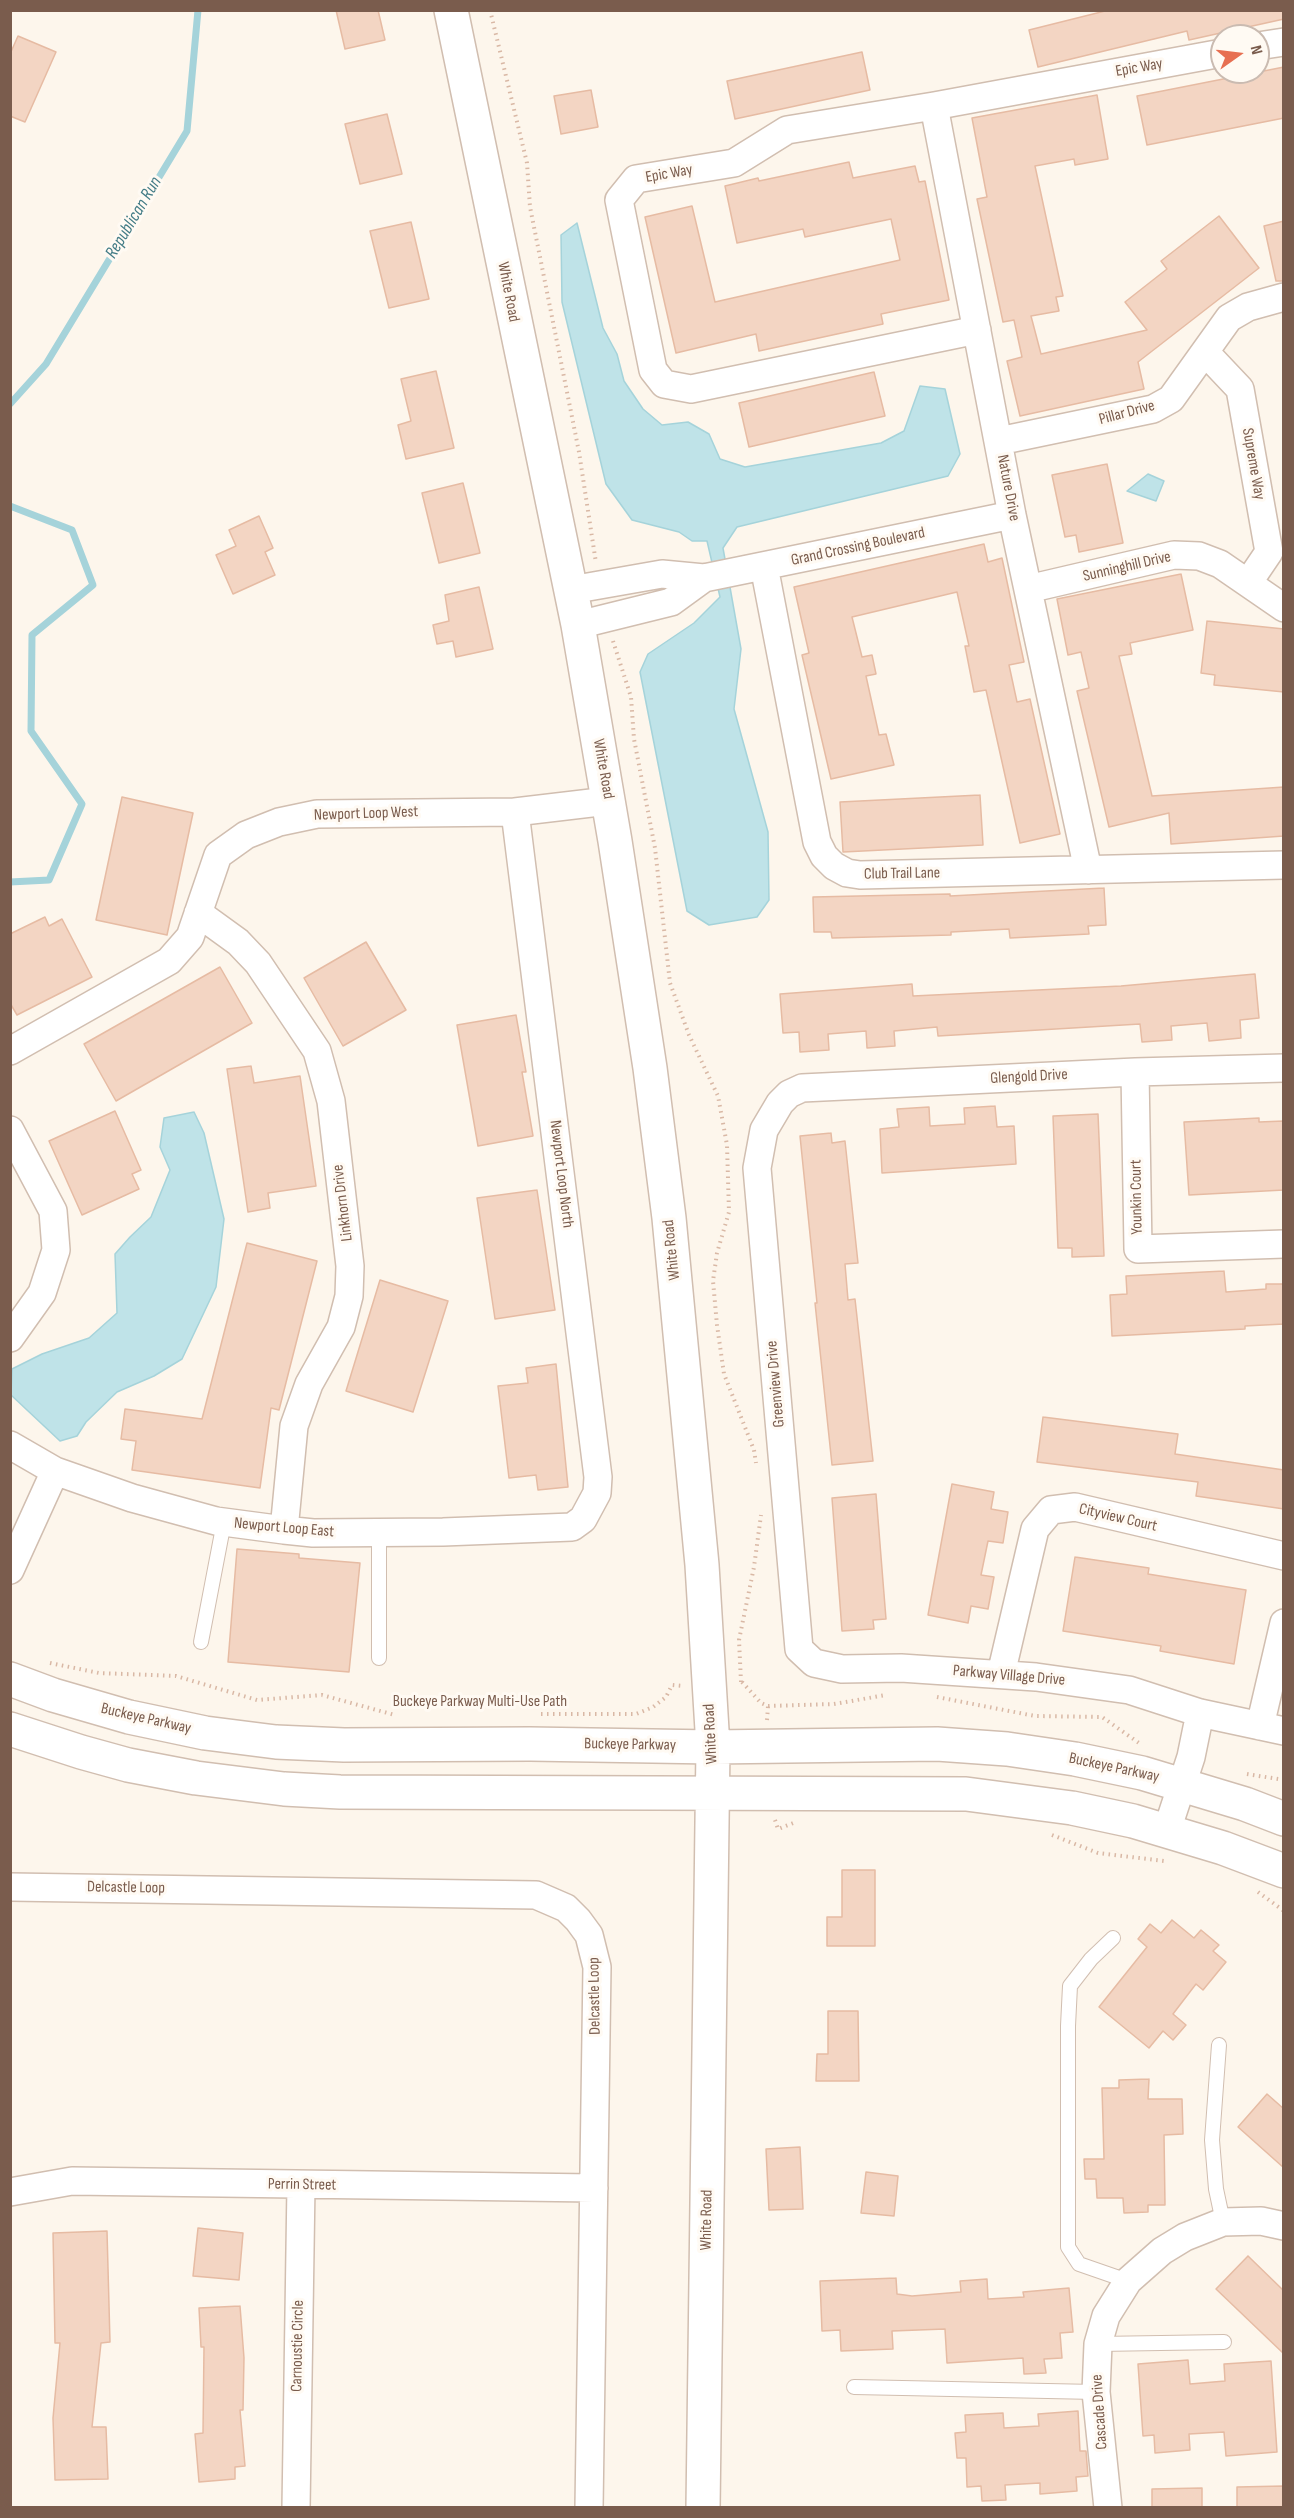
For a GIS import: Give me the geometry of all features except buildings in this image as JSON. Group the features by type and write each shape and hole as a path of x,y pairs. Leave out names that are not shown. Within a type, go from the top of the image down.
{"street":[{"name":"White Road","path":"451,10 578,625 650,1068 669,1218 702,1565 713,1747 703,2508"},
{"name":"Epic Way","path":"977,330 691,389 664,384 653,370 619,200 636,179 734,163 787,130 1210,55"},
{"name":"Nature Drive","path":"934,105 1012,515 1088,870"},
{"name":"Pillar Drive","path":"999,441 1153,409 1171,399 1230,318 1248,307 1284,297"},
{"name":"Supreme Way","path":"1205,352 1240,389 1269,552 1248,583"},
{"name":"Grand Crossing Boulevard","path":"571,590 663,574 704,578 1012,515"},
{"name":"Sunninghill Drive","path":"1028,589 1174,555 1199,556 1220,564 1284,608"},
{"name":"Club Trail Lane","path":"752,568 817,842 824,856 834,866 847,873 860,875 1284,865"},
{"name":"Grand Crossing Boulevard","path":"578,625 671,602 704,578"},
{"name":"Newport Loop West","path":"10,1051 169,961 190,937 218,855 246,835 279,822 317,814 515,812 608,801"},
{"name":"Newport Loop North","path":"515,812 598,1477 597,1493 589,1510 572,1527"},
{"name":"Linkhorn Drive","path":"198,912 238,942 258,963 317,1051 331,1101 350,1266 349,1296 341,1327 309,1383 294,1426 284,1530"},
{"name":"Glengold Drive","path":"780,1103 789,1094 802,1088 1135,1072 1284,1068"},
{"name":"Younkin Court","path":"1135,1072 1138,1249 1284,1244"},
{"name":"Greenview Drive","path":"780,1103 764,1130 757,1168 800,1649 814,1664"},
{"path":"10,1130 53,1211 56,1250 42,1293 10,1338"},
{"name":"Newport Loop East","path":"10,1445 55,1471 132,1498 224,1522 313,1533 572,1527"},
{"path":"10,1570 55,1471"},
{"name":"Cityview Court","path":"1001,1674 1035,1529 1051,1510 1075,1507 1284,1556"},
{"path":"1272,1728 1284,1623"},
{"name":"Parkway Village Drive","path":"814,1664 842,1669 901,1668 1036,1677 1129,1690 1200,1713 1272,1728"},
{"name":"Buckeye Parkway","path":"10,1679 52,1695 129,1717 205,1733 276,1742 713,1747 937,1744 1007,1749 1075,1759 1182,1784 1245,1804 1284,1820"},
{"path":"1167,1830 1191,1757 1200,1713"},
{"path":"10,1729 128,1765 239,1785 340,1792 966,1794 1072,1808 1167,1830 1284,1871"},
{"name":"Delcastle Loop","path":"10,1887 522,1894 536,1895 566,1908 589,1935 597,1967 589,2508"},
{"name":"Perrin Street","path":"10,2192 72,2181 594,2188"},
{"name":"Carnoustie Circle","path":"296,2508 300,2185"},
{"name":"Cascade Drive","path":"1108,2508 1096,2392 1098,2344 1106,2316 1128,2281 1162,2251 1185,2237 1224,2222 1261,2221 1284,2226"}],"lane":[{"path":"201,1642 224,1522"},
{"path":"379,1533 380,1658"},
{"path":"1113,1938 1091,1959 1070,1986 1068,2247 1079,2264 1128,2281"},
{"path":"1219,2045 1212,2140 1216,2189 1224,2222"},
{"path":"1098,2344 1224,2342"},
{"path":"854,2387 1096,2392"}],"path":[{"name":"Buckeye Parkway Multi-Use Path","path":"40,1660 99,1673 176,1676 257,1700 322,1695 394,1715 405,1715"},
{"path":"768,1706 769,1745"},
{"name":"Buckeye Parkway Multi-Use Path","path":"532,1714 636,1714"},
{"path":"772,1794 774,1819 778,1828 807,1820"},
{"path":"1044,1831 1098,1853 1175,1862"},
{"path":"1253,1888 1284,1911"}],"water":[{"path":"577,223 603,328 617,354 624,381 643,409 662,425 688,422 709,434 720,459 745,467 881,443 904,431 920,386 945,389 960,454 948,476 737,527 723,548 741,649 734,709 768,832 769,900 757,917 709,925 687,911 640,672 648,654 694,623 720,597 707,541 692,541 679,532 632,520 606,484 562,302 561,235"},
{"path":"1148,474 1164,481 1156,501 1127,491"},
{"path":"194,1112 204,1133 224,1219 216,1287 182,1359 154,1376 117,1392 86,1422 77,1436 60,1441 11,1395 12,1369 42,1354 89,1338 117,1313 115,1254 151,1217 170,1170 160,1147 164,1118"}],"waterway":[{"name":"Republican Run","path":"10,404 46,364 187,131 198,10"},
{"name":"Republican Run","path":"10,506 72,530 93,585 32,635 31,731 82,804 49,880 10,882"}]}
